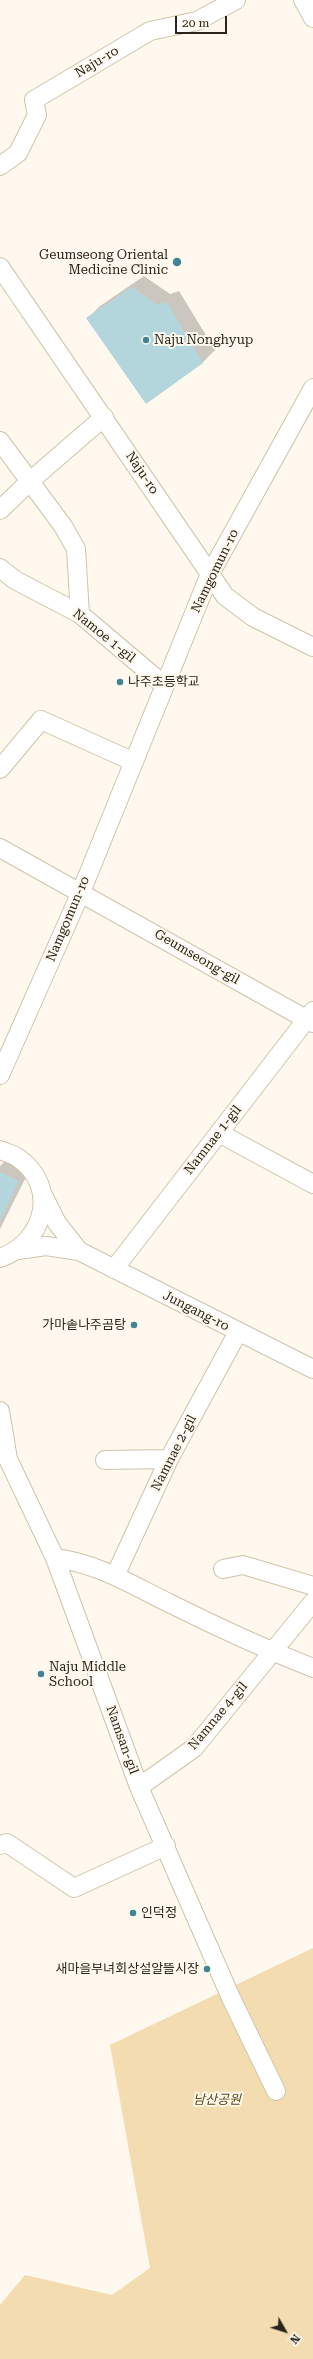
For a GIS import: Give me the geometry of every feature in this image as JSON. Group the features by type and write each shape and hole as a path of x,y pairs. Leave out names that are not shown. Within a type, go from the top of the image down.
{"street":[{"name":"Naju-ro","path":"0,166 18,153 37,115 34,100 150,31 197,21 236,0"},
{"path":"303,0 313,18"},
{"name":"Naju-ro","path":"0,267 225,596 253,617 313,647"},
{"name":"Namgomun-ro","path":"0,1075 81,892 132,762 210,574 313,388"},
{"path":"0,510 28,482 104,417"},
{"path":"0,441 28,482 63,526 76,549 80,614"},
{"name":"Namoe 1-gil","path":"0,568 15,580 80,614 164,685"},
{"path":"0,769 41,720 132,762"},
{"path":"0,848 81,892"},
{"name":"Geumseong-gil","path":"81,892 311,1018"},
{"name":"Namnae 1-gil","path":"114,1269 219,1133 311,1018"},
{"path":"219,1133 313,1184"},
{"path":"0,1136 17,1157 30,1169 39,1184 50,1211 79,1251"},
{"path":"0,1150 17,1157"},
{"path":"18,1250 32,1237 40,1221 43,1202 39,1184"},
{"path":"0,1258 18,1250 46,1246 79,1251"},
{"name":"Jungang-ro","path":"79,1251 313,1369"},
{"name":"Namnae 2-gil","path":"115,1576 169,1459 238,1332"},
{"name":"Namsan-gil","path":"0,1411 8,1459 55,1558 139,1787 231,1998 276,2091"},
{"path":"105,1460 169,1459"},
{"path":"55,1558 71,1560 115,1576 271,1652 313,1668"},
{"path":"223,1569 243,1565 313,1586"},
{"name":"Namnae 4-gil","path":"139,1787 194,1748 313,1602"},
{"path":"0,1845 7,1843 74,1888 166,1846"}],"green space":[{"name":"남산공원","path":"313,1948 313,2359 0,2359 0,2305 25,2275 112,2295 150,2268 110,2045"}],"building":[{"name":"Naju Nonghyup","path":"132,287 157,305 167,302 203,363 146,404 86,318"},
{"path":"0,1172 19,1181 0,1221"}],"place":[{"name":"Geumseong Oriental Medicine Clinic","path":"177,262"},
{"name":"Naju Nonghyup","path":"146,340"},
{"name":"나주초등학교","path":"120,682"},
{"name":"가마솥나주곰탕","path":"134,1325"},
{"name":"Naju Middle School","path":"41,1674"},
{"name":"인덕정","path":"133,1913"},
{"name":"새마을부녀회상설알뜰시장","path":"207,1969"}]}
